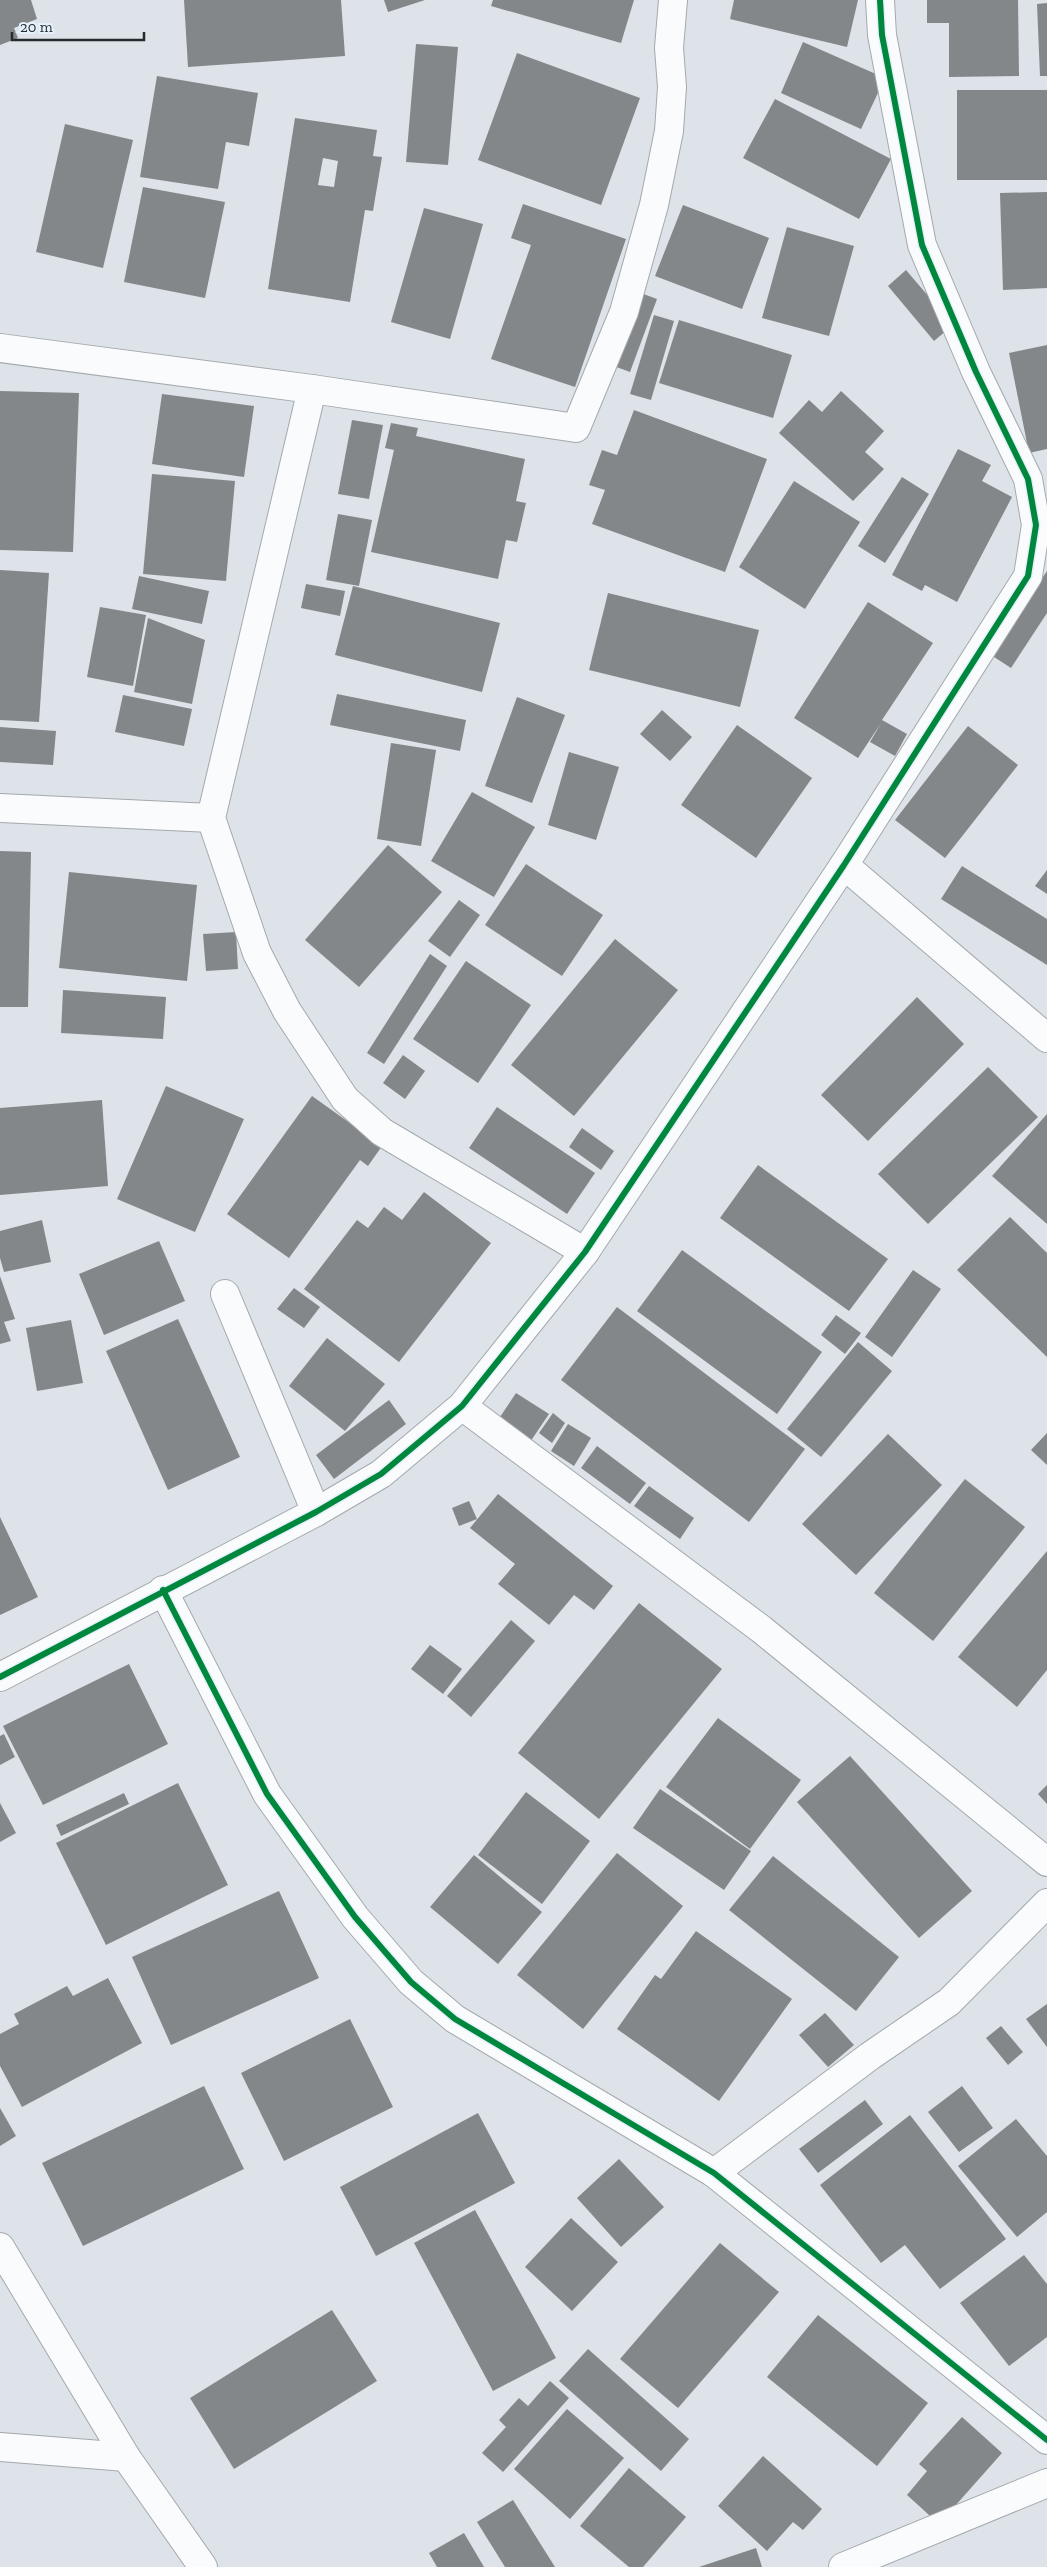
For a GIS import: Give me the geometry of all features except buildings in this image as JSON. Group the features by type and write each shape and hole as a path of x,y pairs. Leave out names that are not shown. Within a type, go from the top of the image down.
{"street":[{"path":"0,348 312,389 576,428 624,312 654,205 669,131 672,88 669,48 673,0"},
{"path":"0,1677 163,1590 316,1512 381,1474 462,1406 585,1252 844,865 1028,576 1036,525 1028,479 976,372 922,245 882,35 880,0"},
{"path":"312,389 211,818 257,953 287,1011 345,1099 382,1132 585,1252"},
{"path":"0,808 211,818"},
{"path":"844,865 1047,1038"},
{"path":"225,1294 316,1512"},
{"path":"462,1406 761,1629 1047,1862"},
{"path":"163,1590 267,1794 355,1917 411,1982 454,2019 714,2173 1047,2440"},
{"path":"714,2173 870,2056 949,2002 1047,1903"},
{"path":"0,2247 126,2457 203,2567"},
{"path":"0,2447 126,2457"},
{"path":"843,2567 1047,2483"}],"cycle path":[{"path":"0,1677 316,1512 381,1474 462,1406 585,1252 844,865 1028,576 1036,525 1028,479 976,372 922,245 882,35 880,0"},
{"path":"163,1590 267,1794 355,1917 411,1982 455,2019 714,2173 1047,2440"}]}
